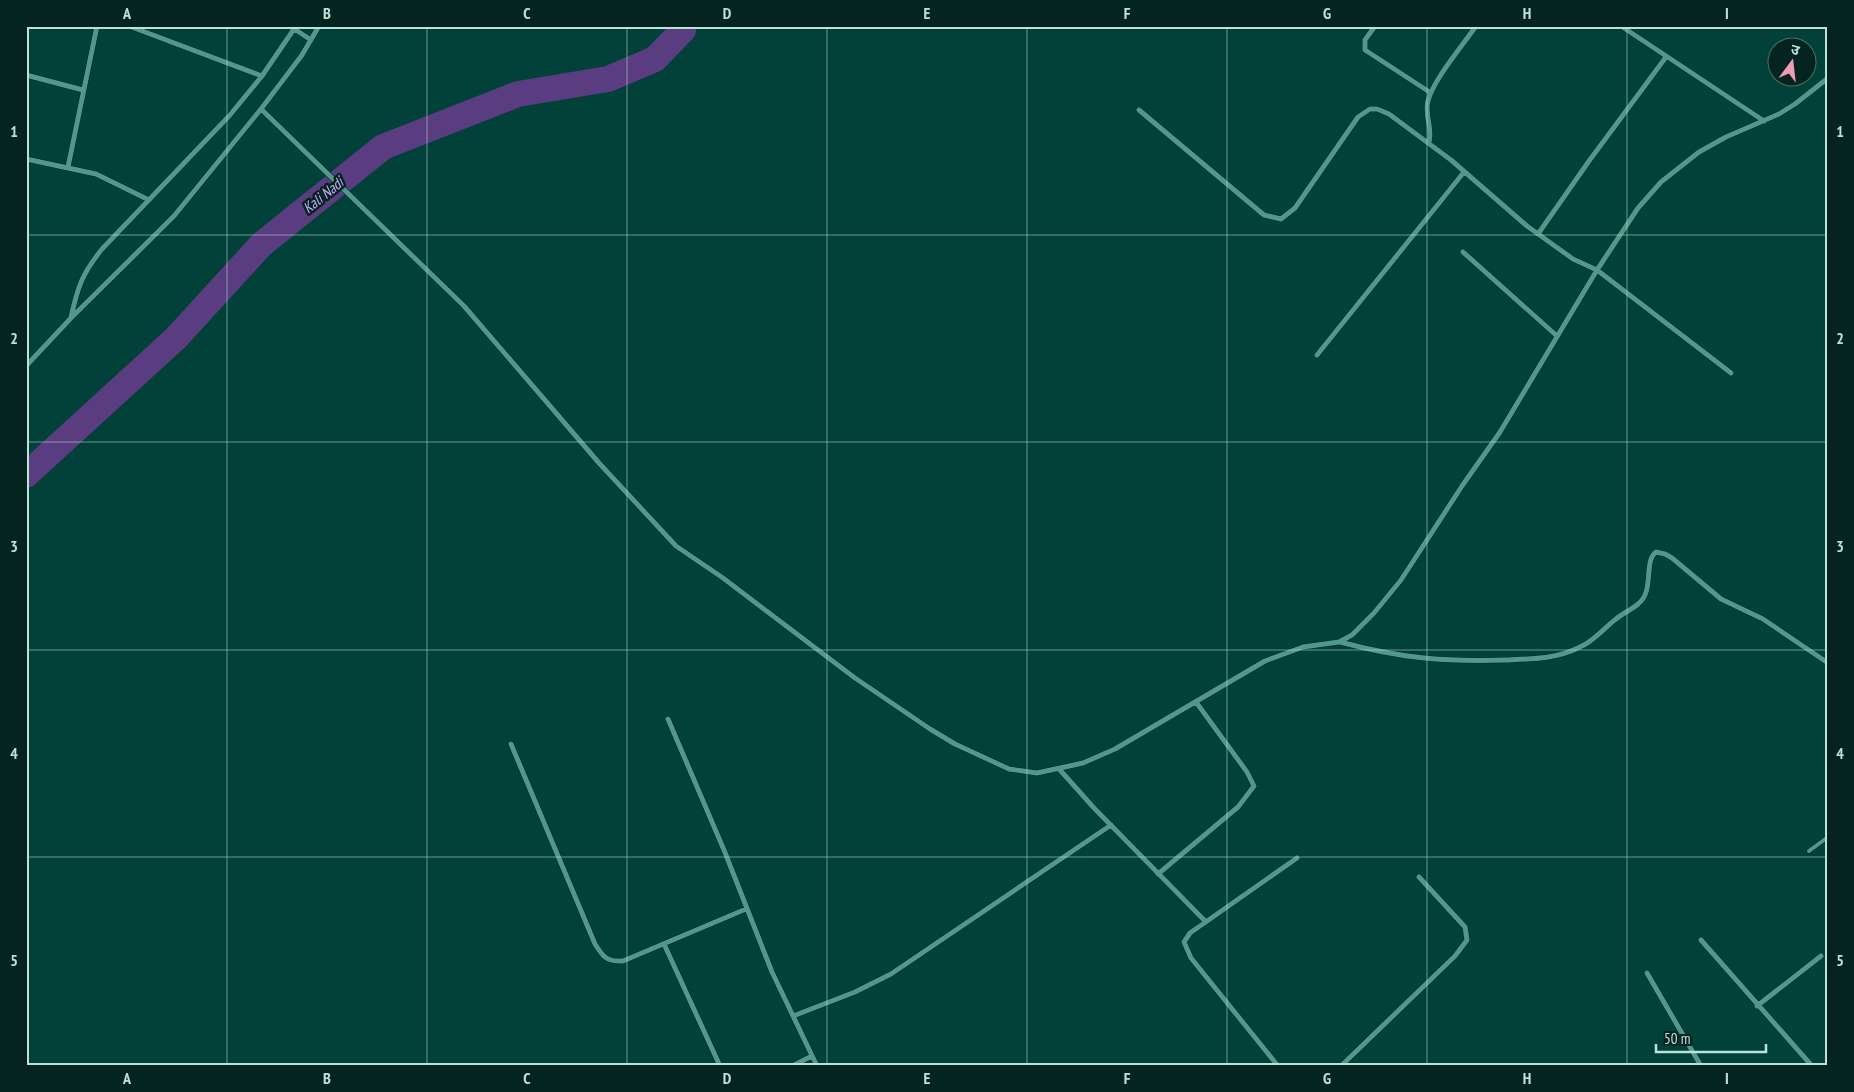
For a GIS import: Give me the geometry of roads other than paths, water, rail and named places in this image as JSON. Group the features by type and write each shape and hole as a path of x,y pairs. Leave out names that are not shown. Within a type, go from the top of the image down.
{"street":[{"path":"68,167 97,26"},
{"path":"129,26 262,76"},
{"path":"26,366 71,318 174,216 261,109 319,26"},
{"path":"1375,26 1363,45 1366,50 1431,93"},
{"path":"1429,142 1431,135 1427,113 1431,93 1476,26"},
{"path":"1621,26 1764,121"},
{"path":"71,318 78,285 88,268 149,200 230,115 262,76 292,28 311,40"},
{"path":"1538,234 1666,57"},
{"path":"26,76 83,90"},
{"path":"1339,642 1352,634 1374,613 1401,580 1500,432 1596,270 1638,208 1661,182 1699,152 1726,136 1764,121 1795,104 1828,78"},
{"path":"261,109 464,306 599,463 676,546 724,578 855,678 954,744 1016,770 1037,773 1060,770 1083,763 1115,749 1265,661 1303,647 1339,642 1391,655 1448,661 1532,659 1565,653 1590,641 1609,624 1643,599 1649,581 1651,559 1656,552 1661,552 1672,558 1721,599 1763,619 1828,663"},
{"path":"1139,110 1264,215 1274,219 1281,219 1287,216 1295,208 1358,117 1370,109 1384,110 1429,142 1502,207 1578,262 1596,270 1730,373"},
{"path":"26,159 96,174 122,185 149,200"},
{"path":"1317,355 1464,172"},
{"path":"1463,252 1557,336"},
{"path":"1158,874 1238,807 1254,786 1247,772 1196,702"},
{"path":"668,719 724,850 746,910 817,1066"},
{"path":"511,744 595,944 604,958 612,962 623,961 746,910"},
{"path":"1060,770 1206,922"},
{"path":"793,1016 855,992 891,974 1111,825"},
{"path":"1278,1066 1185,948 1186,937 1297,858"},
{"path":"1341,1066 1455,956 1467,940 1465,927 1419,877"},
{"path":"1701,940 1757,1006 1812,1066"},
{"path":"664,944 720,1066"},
{"path":"1757,1006 1821,956"},
{"path":"1647,973 1701,1066"},
{"path":"792,1066 812,1056"}],"lane":[{"path":"1809,851 1828,837"}],"waterway":[{"name":"Kali Nadi","path":"26,475 176,338 262,244 383,147 518,94 608,79 655,59 683,30 683,26"}]}
